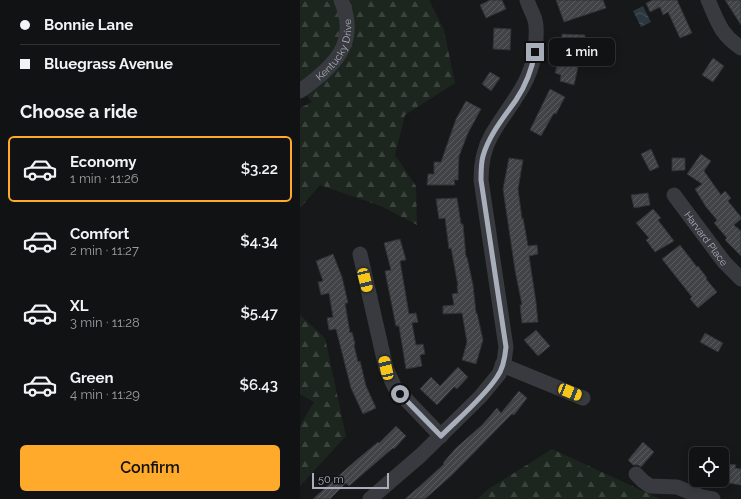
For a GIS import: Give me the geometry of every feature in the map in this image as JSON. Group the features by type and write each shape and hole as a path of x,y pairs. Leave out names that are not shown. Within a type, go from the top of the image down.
{"street":[{"name":"Kentucky Drive","path":"300,91 324,72 336,60 343,48 348,32 341,0"},
{"path":"370,499 421,455 481,396 497,378 502,365 506,347 481,180 481,165 491,136 516,99 529,75 533,62 536,28 527,0"},
{"path":"708,0 726,36 741,48"},
{"name":"Harvard Place","path":"674,195 724,262 741,279"},
{"path":"360,254 386,368 390,379 400,394 441,436"},
{"path":"502,365 583,398"},
{"path":"636,474 650,486 677,487 702,497 713,499"}],"green space":[{"path":"300,0 429,0 444,30 455,83 405,115 395,155 416,186 417,225 381,206 320,185 300,208 300,108 312,102 300,88"},
{"path":"300,315 325,338 346,436 300,486 300,426 314,402 300,394"},
{"path":"552,449 660,499 478,499 487,490"}],"water":[{"path":"643,6 651,22 641,27 633,11"}],"building":[{"path":"490,0 502,0 506,9 486,18 480,5"},
{"path":"556,0 603,0 606,8 564,22"},
{"path":"653,0 677,0 692,33 680,38 668,12 663,15 660,7 650,12 646,3"},
{"path":"725,0 741,0 741,25"},
{"path":"494,28 511,29 510,50 493,49"},
{"path":"562,34 585,35 585,52 561,51"},
{"path":"713,58 724,66 713,82 702,75"},
{"path":"558,62 578,67 574,85 560,81 561,75 555,73"},
{"path":"490,72 500,78 491,91 482,84"},
{"path":"550,89 565,97 556,114 554,113 541,136 530,130"},
{"path":"466,101 481,109 468,133 459,156 458,180 454,180 455,185 427,185 428,174 434,174 434,162 441,162 456,119"},
{"path":"651,149 659,167 650,171 641,154"},
{"path":"701,154 711,161 704,171 721,195 725,191 731,198 728,201 741,217 741,219 734,225 741,231 741,256 725,240 727,238 714,223 717,220 706,207 695,189 702,184 687,174"},
{"path":"509,158 523,160 518,189 522,219 523,218 528,246 537,245 538,254 529,256 538,322 522,323 520,305 522,305 515,270 503,189"},
{"path":"672,158 685,158 685,170 672,171"},
{"path":"648,193 650,205 634,208 631,195"},
{"path":"457,198 461,224 463,224 466,257 473,285 476,313 483,340 476,364 462,360 467,342 462,313 443,314 443,306 454,305 452,294 458,293 458,286 451,248 449,249 445,218 439,219 436,199"},
{"path":"653,209 661,218 658,220 674,241 655,252 646,240 649,238 636,223"},
{"path":"400,239 406,260 400,261 409,314 416,313 418,322 412,323 416,345 423,344 425,354 420,355 422,366 406,369 399,326 396,326 385,271 391,270 384,243"},
{"path":"680,245 717,292 698,308 690,299 692,297 662,259"},
{"path":"333,254 342,277 348,303 345,303 350,333 352,332 358,362 360,361 366,386 376,408 363,414 351,388 336,329 329,330 327,318 333,317 329,293 321,295 318,282 323,281 316,261"},
{"path":"536,330 550,346 538,356 524,340"},
{"path":"705,333 723,343 718,352 700,342"},
{"path":"458,367 468,377 457,389 454,387 437,405 420,389 431,377 440,386"},
{"path":"519,391 527,398 514,415 512,414 452,475 425,499 405,499 444,464 443,463 456,448 482,425 497,408 501,413"},
{"path":"396,426 406,436 394,449 393,448 349,486 346,483 330,499 313,499 354,462 378,442 379,443"},
{"path":"643,442 654,452 641,467 638,465 633,465 628,460"},
{"path":"729,464 736,465 735,468 741,469 741,485 729,483"}],"route":[{"path":"400,394 441,436 497,378 504,362 506,347 481,180 481,165 491,136 516,99 529,75 535,52"}]}
